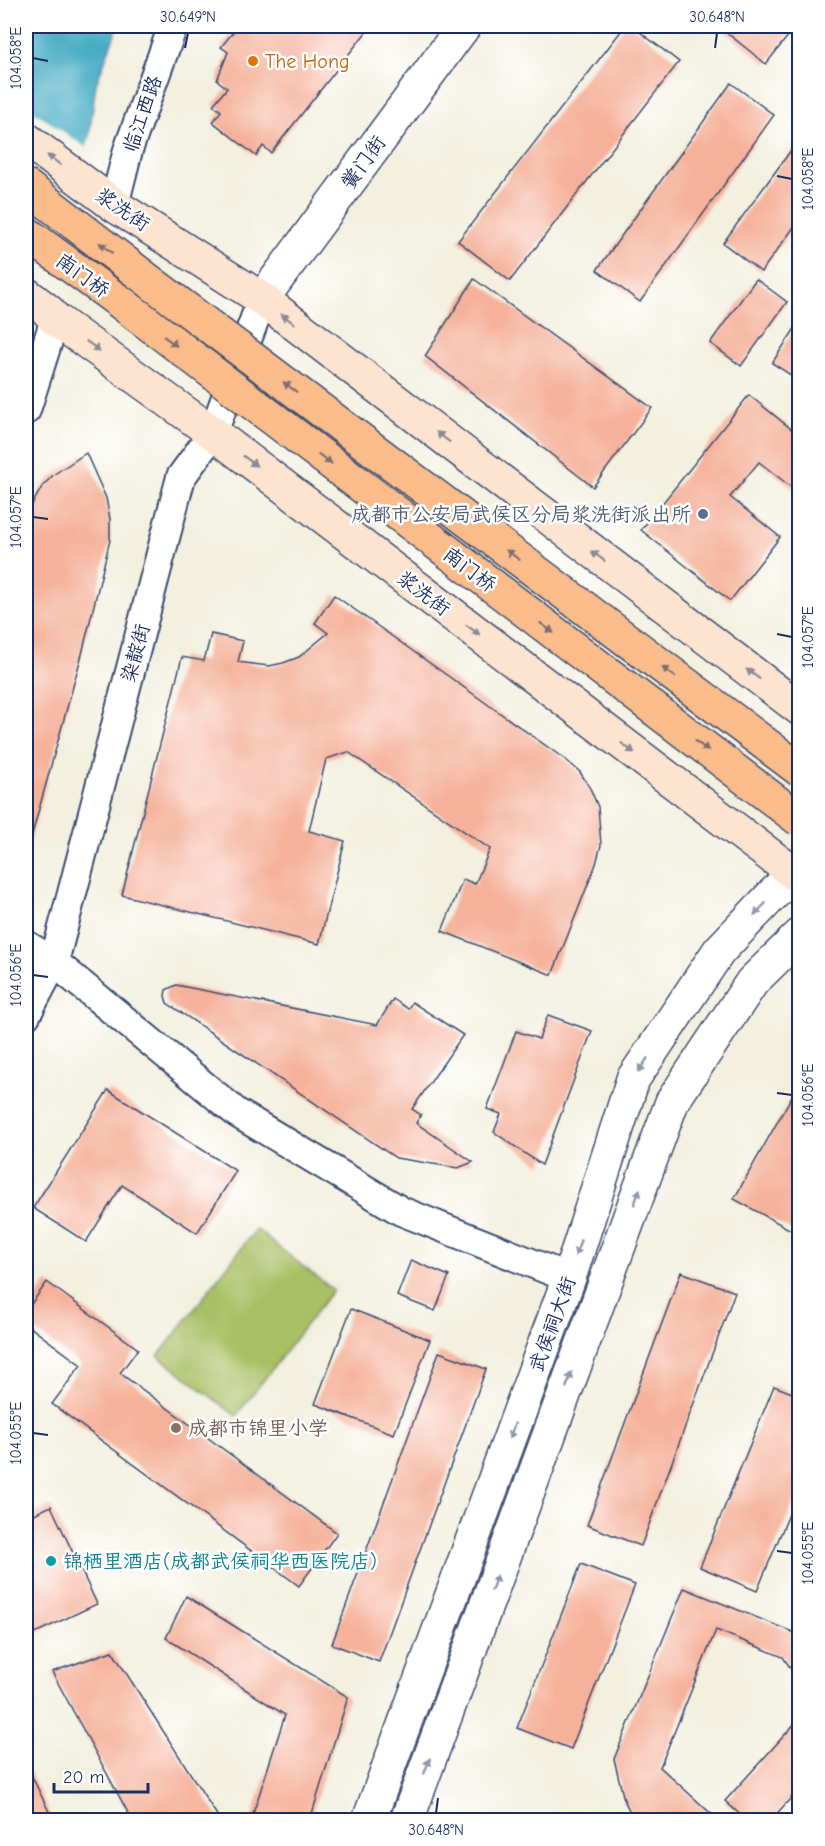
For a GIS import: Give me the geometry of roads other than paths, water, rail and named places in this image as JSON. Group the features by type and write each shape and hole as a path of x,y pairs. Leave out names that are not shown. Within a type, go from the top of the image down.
{"main road":[{"name":"浆洗街","path":"26,139 114,205 262,299 800,710"},
{"name":"南门桥","path":"26,186 800,770"},
{"name":"南门桥","path":"26,233 800,820"},
{"name":"浆洗街","path":"43,308 798,872"}],"street":[{"name":"临江西路","path":"114,205 128,150 173,26"},
{"name":"黉门街","path":"262,299 464,26"},
{"name":"染靛街","path":"26,1015 54,962 181,477 213,433 262,299"},
{"path":"26,410 43,308"},
{"name":"武侯祠大街","path":"369,1821 568,1278 633,1079 719,951 798,872"},
{"name":"武侯祠大街","path":"407,1821 672,1102 752,982 800,935"},
{"path":"26,945 54,962 237,1113 401,1211 568,1278"}],"water":[{"path":"26,26 118,26 96,84 89,137 26,328"}],"place":[{"name":"The Hong","path":"253,61"},
{"name":"成都市公安局武侯区分局浆洗街派出所","path":"703,514"},
{"name":"成都市锦里小学","path":"176,1428"},
{"name":"锦栖里酒店(成都武侯祠华西医院店)","path":"51,1561"}]}
